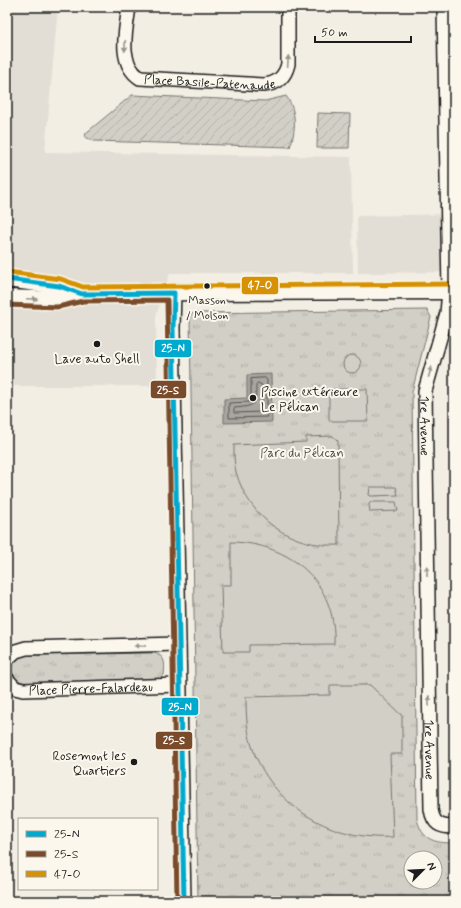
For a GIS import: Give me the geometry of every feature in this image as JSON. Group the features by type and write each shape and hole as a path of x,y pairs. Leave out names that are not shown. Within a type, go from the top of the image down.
{"street":[{"name":"Place Basile-Patenaude","path":"129,7 125,56 135,74 140,78 264,85 274,83 280,79 287,70 288,7"},
{"name":"1re Avenue","path":"444,7 452,291 425,391 430,809 435,823 441,826 454,827"},
{"path":"7,279 59,286 82,294"},
{"path":"7,298 58,300 82,294 452,291"},
{"path":"174,293 173,321 178,644 184,901"},
{"path":"7,659 16,652 26,648 178,644"},
{"name":"Place Pierre-Falardeau","path":"7,679 15,688 23,690 179,685"}],"shaded area":[{"path":"7,7 58,7 45,152 351,157 353,273 170,273 156,316 157,386 7,386"},
{"path":"454,214 454,272 358,273 357,216"}],"green space":[{"path":"132,95 265,101 286,96 290,102 294,114 292,141 290,147 94,141 85,137 86,133"},
{"path":"318,113 350,114 349,148 317,148"},
{"name":"Parc du Pélican","path":"427,310 431,317 412,392 417,819 422,832 430,839 440,842 454,843 454,901 198,901 190,316 193,313"},
{"path":"352,355 358,358 361,364 358,370 352,373 346,370 343,364 346,358"},
{"path":"329,389 367,389 368,421 329,421"},
{"path":"333,436 338,441 339,545 322,545 289,536 262,517 251,504 242,489 235,469 234,445 306,442 306,437"},
{"path":"370,487 396,487 398,495 371,496 369,495"},
{"path":"371,502 396,502 398,511 370,512 369,504"},
{"path":"231,542 252,544 272,550 290,558 306,570 318,585 327,602 333,622 334,644 249,645 249,652 223,652 221,585 231,585"},
{"path":"154,653 161,656 164,661 164,675 159,680 26,683 15,678 12,669 16,660 26,655"},
{"path":"330,685 370,685 402,716 402,754 390,754 393,837 371,837 349,833 328,827 309,817 292,805 277,789 264,772 254,752 247,725 246,697 330,695"}],"water":[{"name":"Piscine extérieure Le Pélican","path":"271,374 272,422 224,423 224,399 247,398 247,375"}],"transit line":[{"name":"47-O","path":"8,272 61,279 83,287 454,284"},
{"name":"25-N","path":"7,279 59,286 82,294 174,293 173,328 184,901"},
{"name":"25-S","path":"7,305 58,307 83,301 167,300 177,901"}],"place":[{"name":"Masson / Molson","path":"207,286"},
{"name":"Lave auto Shell","path":"97,344"},
{"name":"Piscine extérieure Le Pélican","path":"253,398"},
{"name":"Rosemont les Quartiers","path":"134,762"}]}
